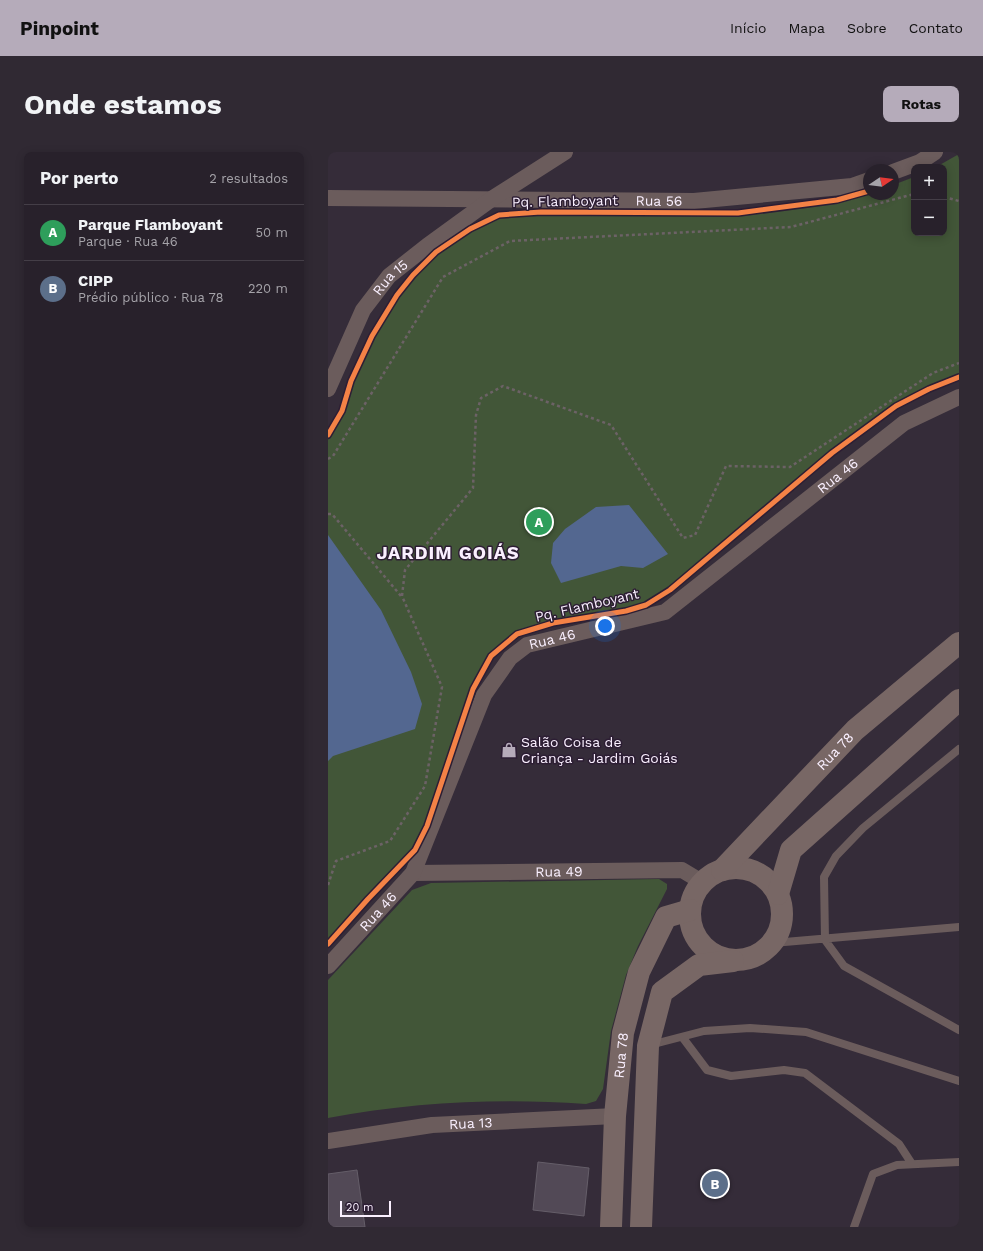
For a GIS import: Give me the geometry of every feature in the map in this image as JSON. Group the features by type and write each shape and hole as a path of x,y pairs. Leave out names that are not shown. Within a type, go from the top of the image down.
{"main road":[{"name":"Rua 78","path":"722,870 855,730 959,643"},
{"path":"778,894 791,850 959,700"},
{"path":"735,868 748,870 760,875 770,883 778,894 782,906 782,919 779,932 773,943 762,953 748,959 733,961 718,957 706,950 696,938 691,924 690,910 694,895 702,882 722,870 735,868"},
{"name":"Rua 78","path":"611,1227 615,1116 623,1033 639,972 666,917 690,910"},
{"name":"Rua 78","path":"641,1227 648,1046 662,992 699,966 733,961"}],"street":[{"name":"Rua 15","path":"328,390 362,310 389,276 426,246 493,198 565,152"},
{"path":"899,170 920,162 935,152"},
{"name":"Rua 56","path":"328,198 493,198 694,201 852,186 863,182"},
{"name":"Rua 46","path":"328,966 413,873 484,694 510,658 526,645 665,612 904,423 959,397"},
{"name":"Rua 49","path":"413,873 682,870 702,882"},
{"name":"Rua 13","path":"328,1141 432,1125 615,1116"}],"lane":[{"path":"959,749 863,828 836,856 824,877 825,940 844,966 905,1001 942,1019 959,1030"},
{"path":"773,943 825,940 959,927"},
{"path":"648,1046 683,1038 704,1031 750,1028 806,1032 959,1081"},
{"path":"683,1038 707,1070 731,1076 784,1070 805,1073 899,1144 912,1164"},
{"path":"854,1227 873,1174 897,1165 959,1162"}],"path":[{"path":"328,458 333,456 444,277 510,241 791,227 911,195"},
{"path":"947,198 959,201"},
{"path":"402,596 406,570 473,488 476,415 481,398 503,386 611,425 683,538 695,535 726,466 790,467 933,373 959,363"},
{"path":"328,514 332,514 402,596 442,687 425,786 390,841 336,861 328,885"}],"green space":[{"path":"959,154 959,377 929,389 896,406 832,453 670,590 646,605 626,611 553,623 517,634 491,656 473,689 427,826 415,850 368,899 328,944 328,435 342,411 353,375 372,336 397,295 416,272 436,252 470,229 499,215 541,212 738,213 837,200 863,193 863,200 899,200 899,183 911,178 911,236 947,236 947,164 941,164"},
{"path":"659,879 667,884 667,889 638,946 626,975 611,1031 603,1089 596,1101 586,1104 521,1101 424,1105 392,1108 328,1118 328,980 412,890 431,883"}],"water":[{"path":"629,505 668,554 643,568 621,566 561,583 551,563 553,543 565,529 596,507"},
{"path":"328,535 381,610 411,672 422,704 415,729 333,756 328,761"}],"building":[{"path":"538,1162 589,1168 584,1216 533,1210"},
{"path":"357,1170 365,1227 328,1227 328,1174"}],"cycle path":[{"name":"Pq. Flamboyant","path":"328,435 342,411 351,381 372,336 397,295 413,275 436,252 470,229 499,215 541,212 738,213 837,200 863,193"},
{"name":"Pq. Flamboyant","path":"328,944 368,899 415,850 427,826 473,689 491,656 517,634 553,623 626,611 646,605 670,590 832,453 896,406 929,389 959,377"}],"place":[{"name":"Parque Flamboyant","path":"539,522"},
{"name":"Salão Coisa de Criança - Jardim Goiás","path":"509,750"},
{"name":"CIPP","path":"715,1184"}],"district":[{"name":"JARDIM GOIÁS","path":"448,553"}]}
